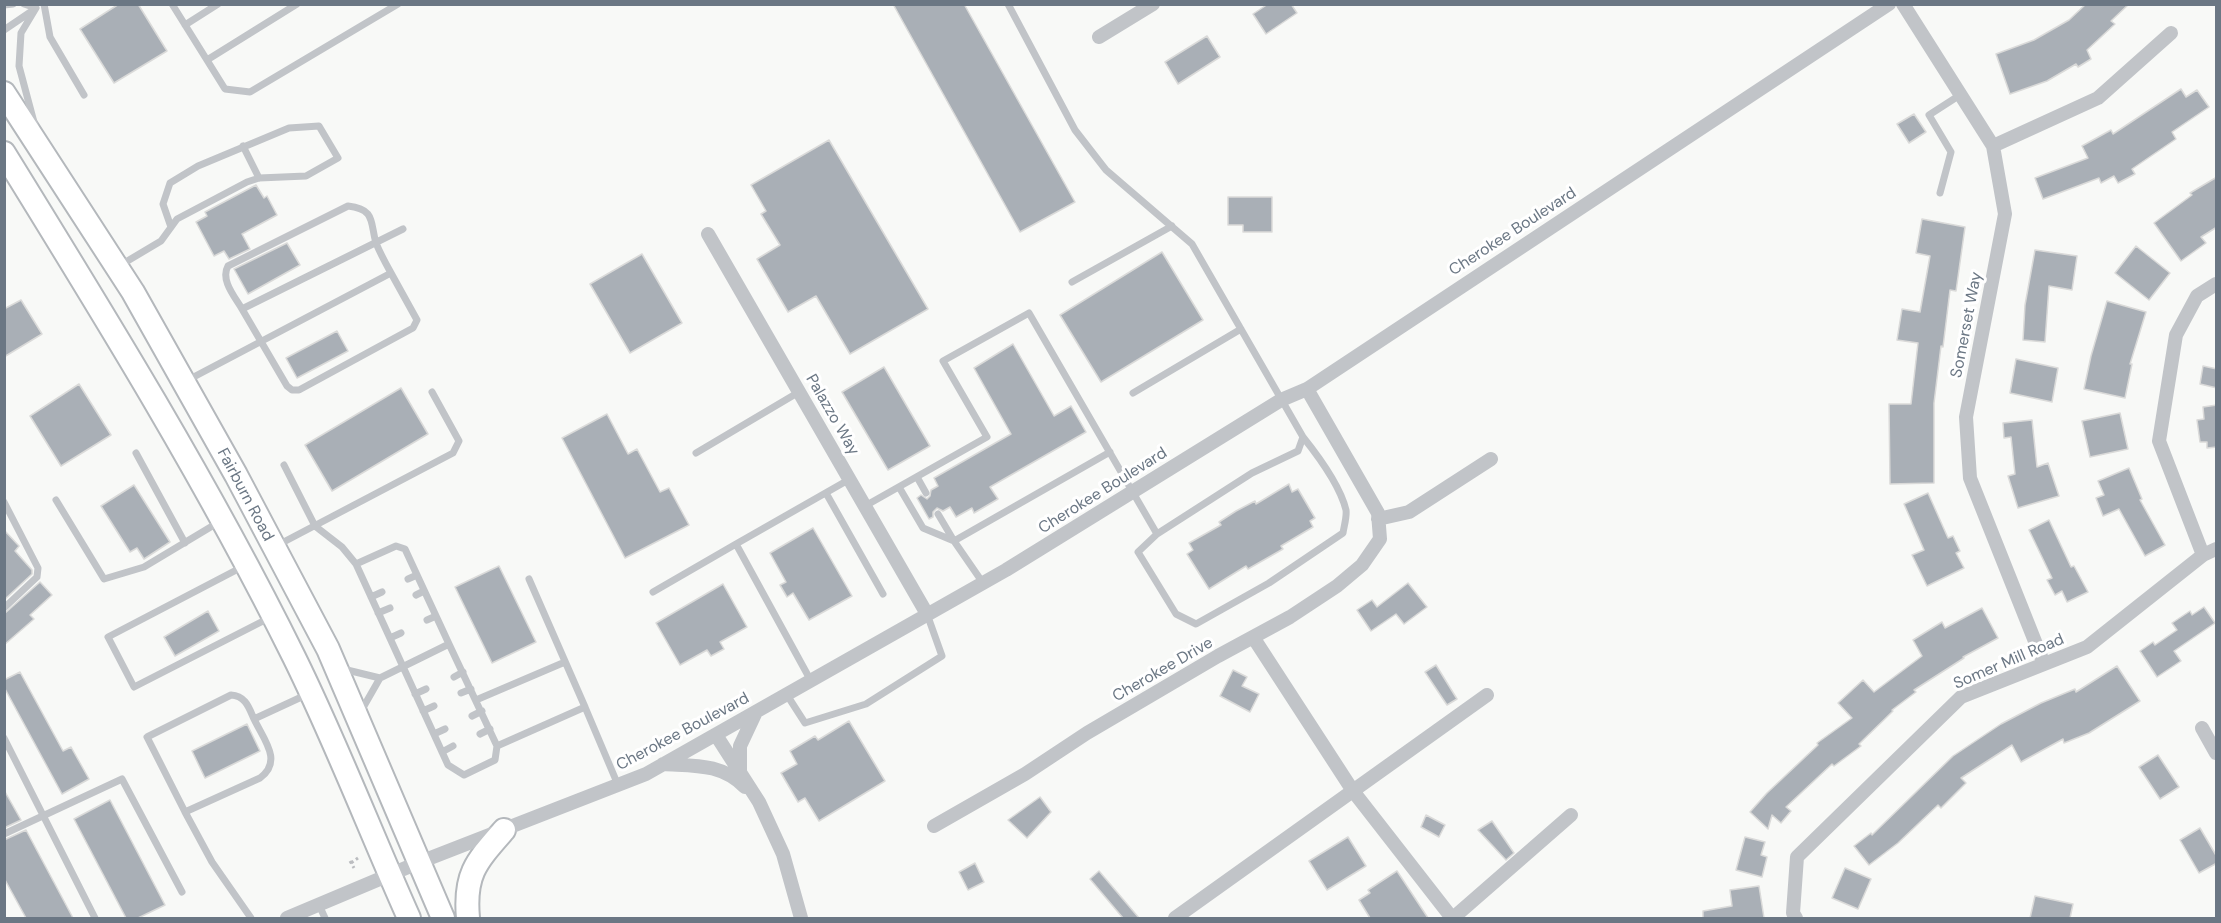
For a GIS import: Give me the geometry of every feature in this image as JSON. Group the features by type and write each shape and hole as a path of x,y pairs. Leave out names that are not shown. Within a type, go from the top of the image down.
{"main road":[{"name":"Fairburn Road","path":"4,93 133,292 274,548 336,668 443,918"},
{"name":"Fairburn Road","path":"4,153 15,176 173,430 247,565 310,693 409,918"},
{"path":"468,918 468,881 477,860 504,830"}],"street":[{"path":"1099,37 1153,4"},
{"name":"Cherokee Boulevard","path":"287,918 420,862 618,785 663,764 755,714 983,583 1281,400 1307,389 1889,4"},
{"name":"Somerset Way","path":"1903,4 1993,146 2005,214 1966,417 1971,478 2044,664"},
{"path":"1993,146 2097,98 2170,33"},
{"name":"Palazzo Way","path":"708,234 927,614"},
{"path":"2203,555 2159,441 2176,335 2197,296 2217,284"},
{"path":"1307,389 1377,513 1378,519 1409,512 1491,459"},
{"name":"Cherokee Drive","path":"934,826 1025,774 1087,733 1290,617 1337,586 1362,565 1380,539 1378,519"},
{"name":"Somer Mill Road","path":"1796,918 1793,913 1797,857 1961,697 2087,648 2203,555 2217,549"},
{"path":"1253,637 1353,791 1452,918 1571,815"},
{"path":"1175,918 1487,695"},
{"path":"740,773 740,746 755,714"},
{"path":"2202,728 2217,753"},
{"path":"716,735 759,802 783,854 801,918"},
{"path":"663,764 716,768 738,780 759,802"}],"lane":[{"path":"4,5 13,4"},
{"path":"24,4 40,6"},
{"path":"172,4 225,89 250,92 398,4"},
{"path":"185,25 218,4"},
{"path":"207,60 297,4"},
{"path":"1008,4 1075,130 1106,170 1192,244 1303,437 1320,457 1332,477 1346,511 1343,533 1269,583 1196,624 1176,614 1138,552 1157,534 1252,473 1298,451 1303,437"},
{"path":"4,30 40,6"},
{"path":"40,6 50,37 84,95"},
{"path":"40,6 21,33 19,66 42,152"},
{"path":"1940,193 1951,152 1929,115 1960,95"},
{"path":"117,267 161,241 177,219 247,182 259,178 306,176 338,158 319,126 289,128 243,146 198,166 170,183 163,204 171,227"},
{"path":"243,146 259,178"},
{"path":"348,206 365,211 373,223 376,243 391,273 417,320 414,328 299,390 292,390 287,386 225,279 225,270 228,266 348,206"},
{"path":"1072,282 1172,226"},
{"path":"242,309 403,229"},
{"path":"183,382 391,273"},
{"path":"865,506 987,436 943,361 1029,313 1157,534"},
{"path":"1133,393 1241,329"},
{"path":"274,548 453,453 459,441 432,392"},
{"path":"696,453 800,392"},
{"path":"954,541 1110,452"},
{"path":"136,453 185,543"},
{"path":"284,465 315,526 342,547 356,564 448,765 464,775 495,760 497,746 490,729 405,549 396,546 356,564"},
{"path":"916,477 926,493"},
{"path":"653,592 850,479"},
{"path":"898,487 923,528 954,541"},
{"path":"826,493 883,594"},
{"path":"56,500 104,579 144,567 223,520"},
{"path":"4,502 38,568 37,577 4,608"},
{"path":"938,514 983,583"},
{"path":"736,544 811,681"},
{"path":"247,565 108,637 134,687 273,616"},
{"path":"408,579 417,575"},
{"path":"529,579 618,785"},
{"path":"416,595 424,591"},
{"path":"371,597 382,592"},
{"path":"378,613 390,608"},
{"path":"788,695 805,723 866,704 942,656 927,614"},
{"path":"427,620 436,616"},
{"path":"390,638 401,633"},
{"path":"358,718 380,678 449,644"},
{"path":"477,700 565,662"},
{"path":"336,668 380,678"},
{"path":"454,676 463,672"},
{"path":"461,693 471,688"},
{"path":"415,694 426,689"},
{"path":"254,719 310,693"},
{"path":"185,812 260,778 269,769 272,757 242,698 231,695 147,737 185,812 212,862 251,918"},
{"path":"423,711 434,706"},
{"path":"497,746 585,706"},
{"path":"472,716 482,711"},
{"path":"434,734 445,729"},
{"path":"480,734 490,729"},
{"path":"4,738 95,918"},
{"path":"442,752 453,746"},
{"path":"4,834 122,779 182,892"},
{"path":"319,905 325,918"}],"path":[{"path":"354,868 350,862 358,858"}],"building":[{"path":"119,4 138,4 167,51 114,83 80,29"},
{"path":"893,4 964,4 1075,202 1020,232"},
{"path":"1268,4 1291,4 1297,13 1266,34 1253,14"},
{"path":"2086,4 2129,4 2111,21 2115,24 2087,50 2091,59 2078,67 2076,64 2047,81 2010,94 1996,54 2034,40 2069,20"},
{"path":"1207,36 1220,57 1178,84 1165,62"},
{"path":"2181,89 2186,97 2197,90 2209,107 2172,132 2176,139 2132,169 2135,174 2118,183 2114,176 2101,183 2099,178 2043,199 2035,178 2088,158 2082,146 2111,130 2113,134"},
{"path":"1914,114 1926,132 1909,143 1897,124"},
{"path":"829,140 928,309 850,354 816,296 788,312 757,259 780,245 761,214 766,211 751,185"},
{"path":"2217,177 2217,227 2201,237 2206,243 2181,261 2154,223 2192,195 2190,193"},
{"path":"256,185 264,198 267,196 277,215 242,234 250,249 229,259 224,251 214,256 196,222 207,216 205,212"},
{"path":"1228,197 1272,197 1272,232 1243,232 1243,225 1228,225"},
{"path":"1922,219 1965,227 1956,291 1950,290 1934,403 1934,483 1890,484 1889,404 1911,404 1918,343 1897,340 1902,309 1920,312 1930,256 1916,253"},
{"path":"287,243 300,265 248,294 234,269"},
{"path":"2136,246 2170,273 2149,300 2115,273"},
{"path":"2035,250 2077,256 2072,290 2049,286 2045,342 2023,340 2025,305"},
{"path":"1162,252 1203,320 1101,382 1060,315"},
{"path":"642,254 682,323 630,353 590,284"},
{"path":"21,300 42,334 4,357 4,309"},
{"path":"2107,301 2146,312 2130,364 2132,364 2125,398 2084,389"},
{"path":"337,331 348,351 297,378 286,358"},
{"path":"1013,344 1054,416 1071,406 1086,432 990,487 998,499 974,513 972,508 956,517 950,507 943,511 937,508 933,512 933,517 929,519 917,498 921,495 927,499 930,496 931,490 938,486 934,478 1011,434 974,368"},
{"path":"2016,359 2058,368 2052,402 2010,393"},
{"path":"2203,366 2217,369 2217,388 2200,384"},
{"path":"884,367 930,446 888,470 842,392"},
{"path":"79,384 111,435 61,466 30,416"},
{"path":"401,388 428,434 332,491 305,445"},
{"path":"2217,405 2217,447 2207,448 2207,442 2200,442 2197,420 2204,419 2203,407"},
{"path":"2120,413 2128,449 2090,457 2082,421"},
{"path":"607,414 628,454 637,449 660,492 669,488 689,525 625,558 562,438"},
{"path":"2032,420 2037,467 2048,463 2059,496 2018,508 2008,476 2015,474 2011,437 2004,438 2003,423"},
{"path":"2129,468 2142,499 2140,500 2165,545 2145,556 2119,509 2103,516 2096,498 2104,495 2098,481"},
{"path":"1289,484 1292,492 1298,489 1315,518 1310,521 1313,527 1281,546 1283,549 1248,569 1246,566 1209,589 1187,554 1193,550 1189,543 1221,525 1219,522 1236,511 1255,501 1256,504"},
{"path":"134,485 170,542 144,559 137,548 130,552 101,506"},
{"path":"1928,493 1948,538 1953,536 1960,551 1956,553 1964,568 1927,586 1912,555 1924,550 1904,504"},
{"path":"2049,520 2071,567 2074,566 2088,592 2067,602 2062,591 2055,595 2047,580 2052,578 2029,530"},
{"path":"813,528 852,596 809,620 793,593 787,597 780,585 786,582 770,553"},
{"path":"4,530 19,546 15,551 32,570 32,574 4,600"},
{"path":"499,566 536,642 492,663 455,587"},
{"path":"40,582 52,595 30,615 34,619 4,645 4,614"},
{"path":"1408,583 1427,607 1404,624 1396,614 1371,631 1357,610 1372,600 1377,607"},
{"path":"723,584 747,627 720,642 724,649 711,656 707,650 680,665 656,623"},
{"path":"2204,607 2215,623 2174,651 2181,661 2157,677 2140,651 2153,642 2155,645 2177,630 2172,623 2190,611 2192,615"},
{"path":"1982,608 1998,638 1963,657 1914,690 1916,692 1892,710 1859,744 1861,746 1834,766 1832,764 1786,807 1791,811 1781,823 1772,815 1768,829 1750,812 1818,745 1817,743 1852,718 1838,703 1863,680 1874,692 1922,656 1913,640 1942,622 1945,628"},
{"path":"208,611 219,631 175,656 164,637"},
{"path":"1436,665 1457,699 1447,705 1425,672"},
{"path":"2117,666 2140,701 2089,733 2064,743 2063,739 2021,762 2012,745 1961,778 1966,783 1941,808 1938,805 1898,843 1869,865 1854,846 1871,833 1872,835 1953,756 2001,724 2041,703 2075,689 2076,692"},
{"path":"1233,670 1247,677 1242,686 1259,694 1250,712 1220,696"},
{"path":"20,672 63,751 71,747 89,779 62,794 4,687 4,680"},
{"path":"849,721 885,781 819,821 805,798 798,802 781,773 797,764 790,751 815,736 818,740"},
{"path":"247,724 260,751 205,778 192,751"},
{"path":"2158,755 2179,787 2160,799 2139,767"},
{"path":"4,790 21,820 4,828"},
{"path":"1040,797 1051,812 1027,838 1008,820"},
{"path":"110,800 165,905 138,918 126,918 74,819"},
{"path":"1426,815 1445,825 1439,837 1421,827"},
{"path":"1492,821 1514,853 1506,860 1478,830"},
{"path":"2200,828 2217,857 2217,863 2199,873 2180,840"},
{"path":"26,830 73,918 26,918 4,878 4,840"},
{"path":"1348,837 1366,866 1327,890 1309,861"},
{"path":"1745,837 1765,842 1761,855 1767,857 1762,877 1736,870"},
{"path":"975,863 984,882 968,890 959,872"},
{"path":"1845,868 1871,879 1858,909 1832,898"},
{"path":"1099,871 1139,918 1123,918 1090,879"},
{"path":"1397,871 1428,918 1370,918 1359,900 1370,893 1368,890"},
{"path":"1759,886 1764,918 1703,918 1703,911 1732,906 1730,890"},
{"path":"2035,896 2073,904 2070,918 2030,918"}]}
